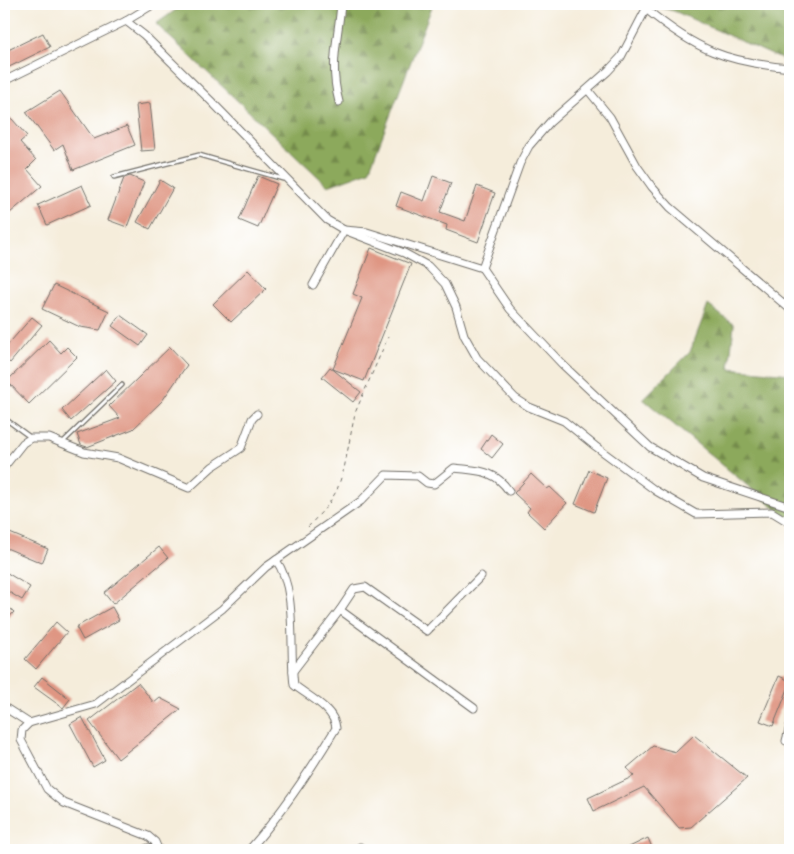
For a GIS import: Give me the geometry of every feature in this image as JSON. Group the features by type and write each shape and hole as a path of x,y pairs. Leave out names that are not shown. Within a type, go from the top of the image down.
{"street":[{"path":"4,81 126,21 154,4"},
{"path":"339,102 333,80 333,62 341,4"},
{"path":"482,268 520,163 529,146 550,122 588,90 621,57 646,6 680,36 709,51 759,65 790,68"},
{"path":"126,21 171,62 289,180 320,214 344,230 404,253 428,266 445,284 456,306 464,335 477,358 498,383 515,398 529,407 564,421 656,490 696,514 772,512 790,523"},
{"path":"588,90 610,117 637,166 652,188 670,207 790,309"},
{"path":"344,230 367,232 482,268 510,309 562,364 650,447 703,478 790,506"},
{"path":"313,285 344,230"},
{"path":"4,467 24,443 31,438 49,438 84,452 118,458 189,488 212,467 241,448 252,419 257,414"},
{"path":"142,850 159,849 148,836 64,803 47,789 21,740 22,730 29,723 96,704 222,609 276,560 362,501 386,475 418,476 427,483 434,484 454,468 483,471 496,475 509,491"},
{"path":"249,850 270,826 304,780 336,728 335,718 294,685 289,604 285,576 276,560"},
{"path":"292,672 354,589 365,587 427,631 481,576"},
{"path":"340,610 474,708"},
{"path":"4,707 29,723"},
{"path":"786,742 790,726"}],"lane":[{"path":"114,177 198,155 289,180"},
{"path":"61,443 122,385"},
{"path":"4,418 31,438"}],"path":[{"path":"306,530 328,505 337,490 344,469 355,413 388,337"}],"green space":[{"path":"184,4 433,4 369,171 328,186 156,24"},
{"path":"645,4 790,4 790,63 674,11"},
{"path":"708,305 734,325 729,368 790,374 790,521 643,399 690,352"}],"building":[{"path":"43,33 50,47 7,68 4,61 4,52"},
{"path":"60,91 94,139 127,126 135,145 73,170 63,144 54,150 26,112"},
{"path":"150,103 155,150 141,151 136,105"},
{"path":"4,116 12,119 27,136 20,142 36,160 27,169 42,186 4,218"},
{"path":"130,176 144,182 127,227 108,220 124,178"},
{"path":"258,176 277,184 258,228 239,220"},
{"path":"433,176 451,183 440,212 465,221 477,186 495,193 478,242 446,230 447,225 396,206 401,192 424,201"},
{"path":"160,180 173,188 150,229 137,222"},
{"path":"82,185 91,205 47,225 38,205"},
{"path":"371,248 411,264 364,381 333,369 362,298 353,294"},
{"path":"248,270 266,289 231,322 213,304"},
{"path":"54,285 109,311 100,330 80,327 42,309"},
{"path":"120,315 148,335 140,346 112,326"},
{"path":"32,317 42,325 10,363 4,357 4,349"},
{"path":"49,340 61,353 67,347 77,357 29,404 7,381"},
{"path":"170,347 187,365 162,401 133,429 87,447 81,445 77,434 120,418 109,406"},
{"path":"330,367 361,392 353,402 322,377"},
{"path":"106,369 116,381 71,421 62,410"},
{"path":"491,434 503,444 492,458 481,449"},
{"path":"589,470 607,478 594,512 575,504"},
{"path":"531,474 547,489 550,487 567,503 544,528 527,512 530,508 514,493"},
{"path":"5,531 48,549 42,563 4,547"},
{"path":"159,547 168,558 113,604 104,593"},
{"path":"4,571 30,587 22,600 4,589"},
{"path":"4,603 14,612 4,623"},
{"path":"112,607 119,620 83,640 76,627"},
{"path":"56,622 67,632 36,669 25,659"},
{"path":"779,676 790,681 790,684 773,726 760,721"},
{"path":"42,677 70,699 63,708 34,687"},
{"path":"138,683 154,703 160,698 181,709 118,759 89,721"},
{"path":"82,717 105,760 93,767 70,724"},
{"path":"694,735 747,778 691,827 679,828 644,787 594,811 588,798 634,776 627,768 653,746 676,752"},
{"path":"648,838 653,850 623,850"}]}
